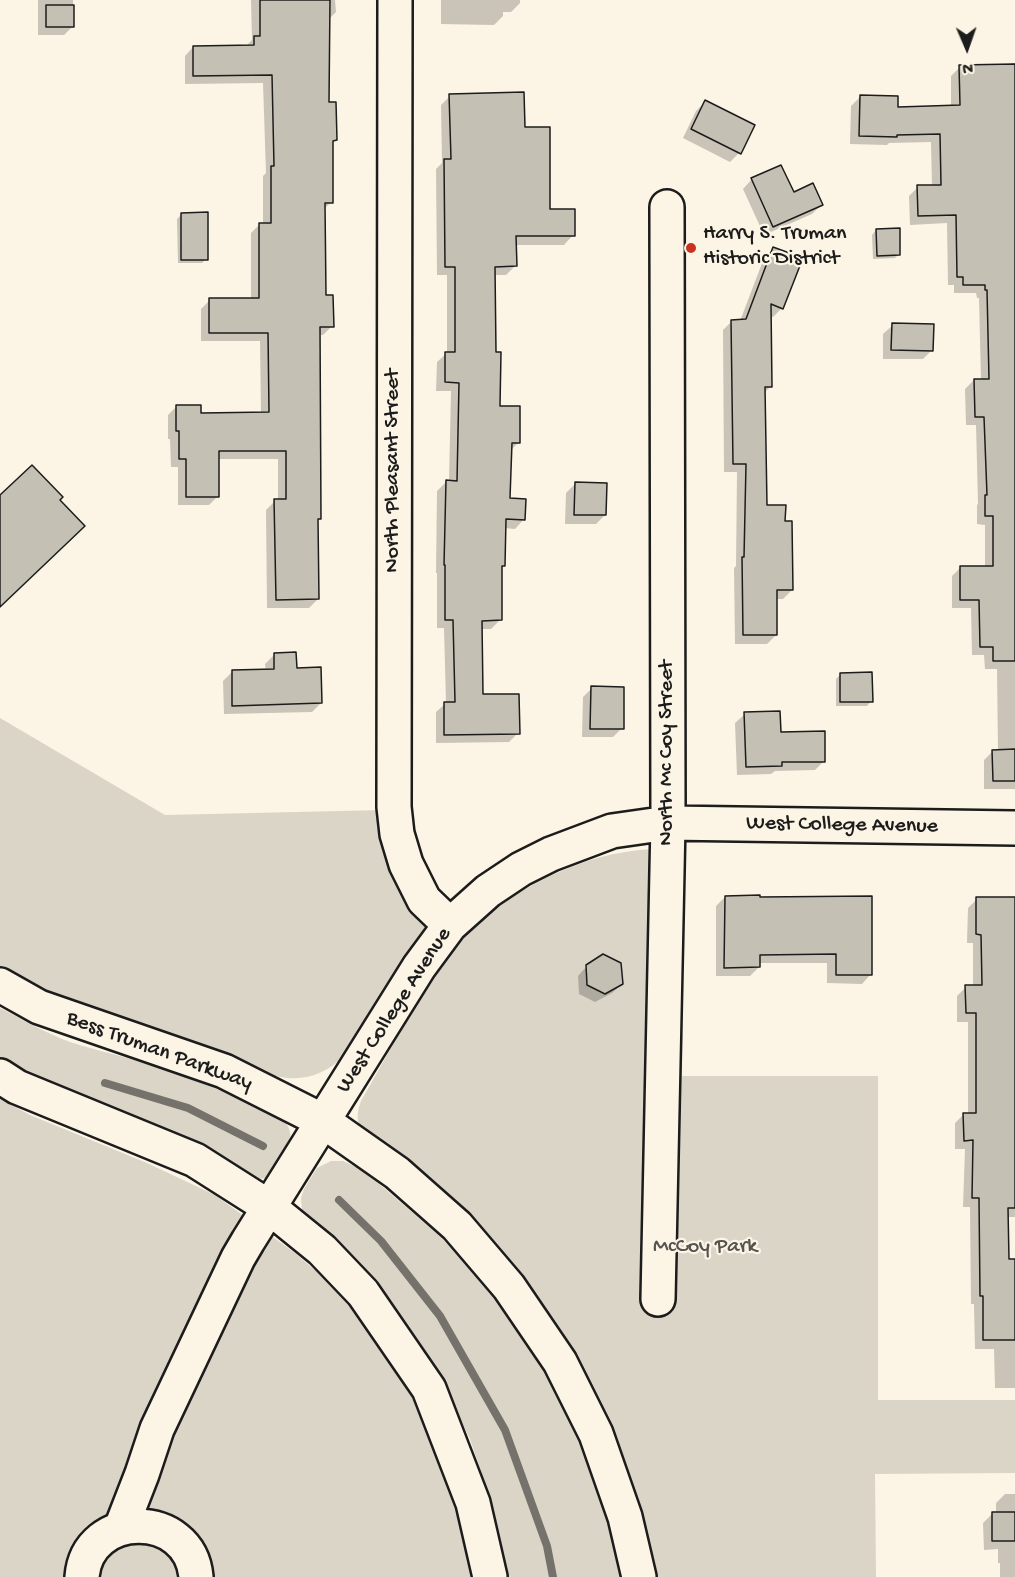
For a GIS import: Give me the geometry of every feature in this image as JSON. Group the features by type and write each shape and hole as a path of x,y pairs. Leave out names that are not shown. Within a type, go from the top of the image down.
{"street":[{"name":"North Pleasant Street","path":"395,0 394,807 397,834 406,864 424,900 450,925"},
{"name":"North Mc Coy Street","path":"658,1299 668,823 667,207"},
{"name":"West College Avenue","path":"121,1528 157,1429 238,1258 419,967 450,925 488,891 521,869 551,854 612,831 668,823 1015,828"},
{"name":"Bess Truman Parkway","path":"0,985 39,1007 224,1071 323,1121 397,1173 457,1226 509,1287 560,1362 596,1434 626,1517 639,1577"},
{"path":"0,1076 17,1087 195,1160 269,1207 322,1250 363,1293 429,1389 473,1503 490,1577"},
{"path":"82,1577 91,1551 104,1537 121,1528 140,1526 159,1528 176,1538 188,1552 196,1569 196,1577"}],"green space":[{"path":"0,718 165,815 384,810 428,926 347,1054 328,1069 310,1076 278,1077 88,1014 0,974"},
{"name":"McCoy Park","path":"652,849 658,852 685,852 682,1076 878,1076 878,1400 1015,1400 1015,1473 875,1474 876,1577 650,1577 639,1510 627,1467 603,1411 361,1132 358,1110 361,1101 423,994 466,936 504,903 551,876 601,857"},
{"path":"0,1008 70,1042 163,1069 266,1109 285,1122 290,1132 290,1143 284,1159 270,1176 261,1179 246,1178 0,1065"},
{"path":"0,1099 30,1115 147,1163 215,1195 295,1253 317,1272 350,1306 377,1340 414,1399 433,1436 454,1491 475,1577 0,1577"},
{"path":"331,1161 343,1161 363,1170 435,1232 464,1260 532,1345 589,1445 624,1577 504,1577 481,1471 470,1439 449,1396 425,1353 397,1315 308,1221 302,1210 301,1198 304,1189 317,1168"}],"building":[{"path":"260,0 330,0 329,102 336,102 337,140 333,141 333,203 325,203 326,295 333,295 334,327 320,327 319,599 276,600 274,499 286,499 286,451 219,451 219,497 186,497 186,459 179,459 179,431 176,431 176,405 201,405 201,413 269,412 268,333 209,333 209,298 259,298 259,223 271,223 271,166 274,166 272,75 193,76 193,46 254,45 254,36 260,36"},
{"path":"46,5 74,5 74,27 46,27"},
{"path":"1015,64 1015,661 993,661 993,647 980,647 979,600 960,600 960,566 993,566 993,516 985,516 985,495 987,495 984,417 975,417 974,379 989,379 987,290 985,290 985,285 963,285 963,277 957,277 956,215 918,216 917,185 941,185 940,134 897,135 897,137 859,136 860,95 898,96 898,107 960,105 959,65"},
{"path":"524,92 525,127 550,127 550,209 575,209 575,236 516,236 517,266 495,267 496,352 501,352 500,406 520,406 520,443 512,443 510,498 526,499 525,520 506,519 505,566 502,566 502,620 482,621 483,694 519,694 520,734 444,735 444,702 455,702 453,620 445,620 444,565 446,480 457,481 459,383 445,382 445,352 455,352 455,267 445,267 444,159 451,159 449,94"},
{"path":"705,100 755,125 741,154 691,129"},
{"path":"781,165 794,192 813,183 823,205 773,227 751,178"},
{"path":"208,212 208,260 181,260 181,213"},
{"path":"900,228 900,255 877,256 876,229"},
{"path":"773,247 803,258 783,309 771,304 772,387 765,387 767,505 786,505 785,521 792,521 793,590 777,590 777,635 743,635 742,557 744,557 746,464 733,464 731,320 746,319"},
{"path":"892,323 934,324 933,351 891,350"},
{"path":"32,465 63,497 60,500 85,526 0,607 0,495"},
{"path":"575,482 607,483 606,515 574,515"},
{"path":"296,652 297,668 321,667 322,703 232,706 232,670 274,669 274,653"},
{"path":"872,672 873,702 840,702 840,673"},
{"path":"591,686 624,687 624,729 590,729"},
{"path":"780,711 781,732 825,731 825,762 782,762 782,766 746,767 744,712"},
{"path":"1015,749 1015,781 993,781 992,750"},
{"path":"760,895 760,897 872,896 872,975 836,975 836,954 760,955 760,967 724,968 725,896"},
{"path":"976,897 1015,897 1015,1208 1008,1208 1009,1259 1015,1259 1015,1340 983,1340 979,1198 972,1198 973,1140 964,1141 963,1113 976,1113 976,1013 966,1013 965,985 982,985 981,935 976,934"},
{"path":"603,954 621,963 623,984 605,994 587,985 586,965"},
{"path":"992,1512 1015,1512 1015,1541 992,1541"}],"waterway":[{"path":"105,1083 188,1108 263,1146"},
{"path":"339,1200 381,1241 440,1316 505,1430 547,1546 553,1577"}],"place":[{"name":"Harry S. Truman Historic District","path":"691,248"}]}
